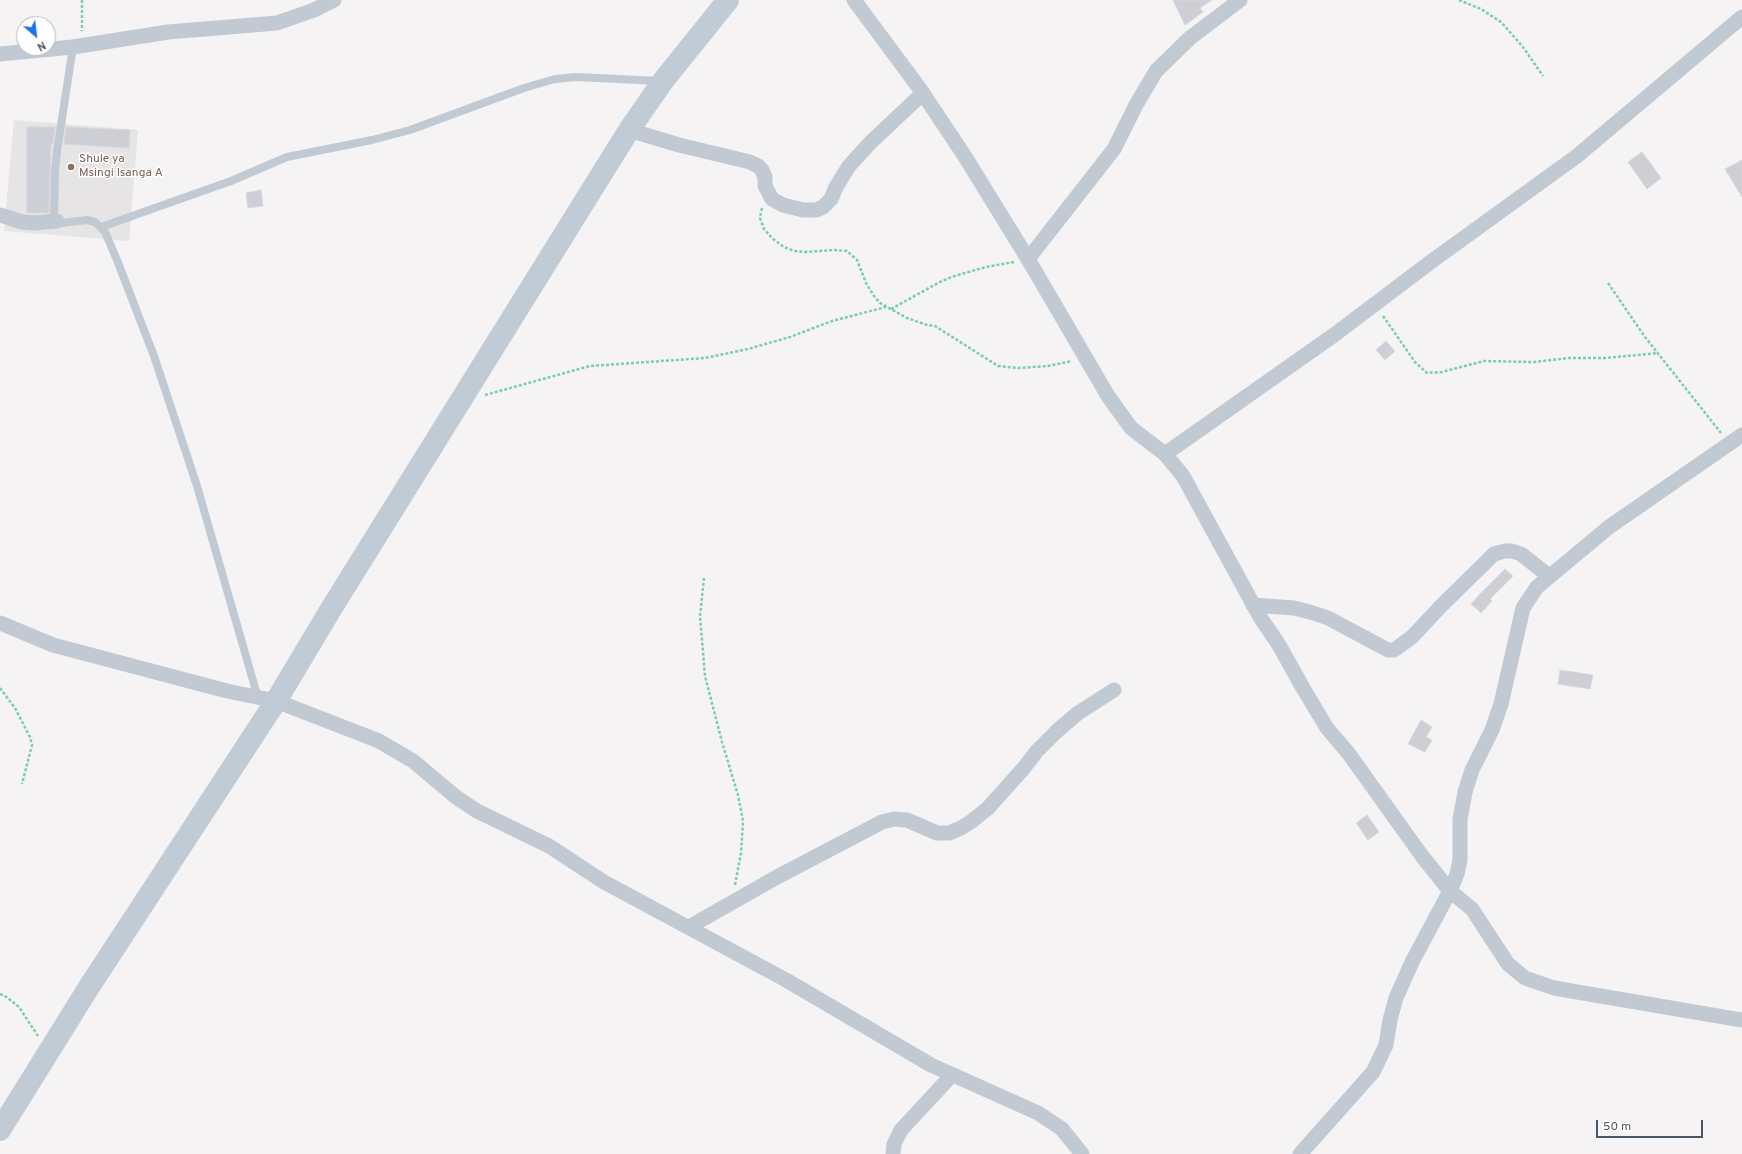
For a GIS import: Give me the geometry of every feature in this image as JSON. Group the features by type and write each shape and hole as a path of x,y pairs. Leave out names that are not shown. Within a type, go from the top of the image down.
{"street":[{"path":"0,54 78,47 168,32 277,23 314,10 334,0"},
{"path":"0,1130 267,699 459,402 629,130 663,81 728,0"},
{"path":"854,0 923,93 964,155 1028,259 1108,396 1131,428 1165,454 1183,476 1253,605 1279,645 1302,688 1327,728 1349,754 1398,824 1450,891 1472,909 1508,964 1525,978 1568,991 1742,1020"},
{"path":"1028,259 1114,149 1136,105 1156,71 1190,38 1240,0"},
{"path":"1165,454 1284,372 1432,261 1577,156 1742,17"},
{"path":"629,130 679,145 750,162 762,170 765,177 765,186 772,199 783,205 803,210 816,210 823,207 831,199 836,187 849,166 890,123 923,93"},
{"path":"0,215 22,222 34,223 57,221"},
{"path":"1300,1154 1373,1072 1386,1045 1390,1020 1396,998 1412,962 1450,891 1457,874 1460,860 1460,819 1465,792 1472,770 1492,730 1501,704 1523,608 1537,587 1609,527 1736,440"},
{"path":"1253,605 1294,608 1310,612 1328,618 1388,650 1394,650 1412,637 1494,554 1505,551 1512,551 1521,554 1549,576"},
{"path":"0,623 53,645 213,688 267,699 379,741 413,761 456,797 477,811 549,846 604,882 786,980 907,1051 952,1075 1038,1113 1062,1129 1082,1154"},
{"path":"689,927 812,859 888,820 907,820 937,832 949,833 961,828 988,808 1037,751 1057,731 1078,714 1114,690"},
{"path":"893,1154 894,1144 902,1130 952,1075"}],"lane":[{"path":"78,47 61,118 55,171 54,212 57,221 61,223 88,220 95,222 101,227 109,240 154,356 267,699"},
{"path":"101,227 231,181 287,157 372,140 410,130 524,88 555,79 576,77 663,81"}],"path":[{"path":"78,47 82,0"},
{"path":"1459,0 1481,9 1501,22 1523,47 1543,76"},
{"path":"765,186 760,218 764,229 772,238 784,247 794,251 847,251 857,260 863,276 874,296 886,306 907,318 927,325 935,326 998,366 1012,368 1048,366 1086,359"},
{"path":"891,309 924,290 951,277 986,267 1028,259"},
{"path":"1608,283 1645,337 1658,353 1736,440"},
{"path":"1375,305 1415,362 1427,373 1442,372 1484,361 1534,362 1569,358 1584,360 1658,353"},
{"path":"459,402 590,366 705,358 748,349 790,337 832,321 886,306"},
{"path":"704,578 700,616 705,676 743,821 737,875 728,905"},
{"path":"0,688 15,708 30,737 32,745 22,784"},
{"path":"0,994 19,1007 47,1055"}],"shaded area":[{"path":"14,120 138,130 129,241 4,231"}],"building":[{"path":"1173,0 1212,0 1200,8 1203,12 1185,25"},
{"path":"27,127 55,127 53,144 51,144 49,213 27,213"},
{"path":"66,127 130,130 129,148 64,144"},
{"path":"1642,152 1661,178 1647,189 1628,162"},
{"path":"1742,160 1742,197 1725,169"},
{"path":"261,190 263,206 248,208 246,193"},
{"path":"1386,341 1395,351 1385,360 1376,350"},
{"path":"1505,569 1513,576 1490,599 1492,601 1481,613 1471,604"},
{"path":"1560,670 1593,675 1590,689 1558,684"},
{"path":"1421,720 1432,727 1426,737 1432,740 1425,752 1408,744"},
{"path":"1367,815 1379,832 1368,840 1356,823"}],"place":[{"name":"Shule ya Msingi Isanga A","path":"71,167"}]}
